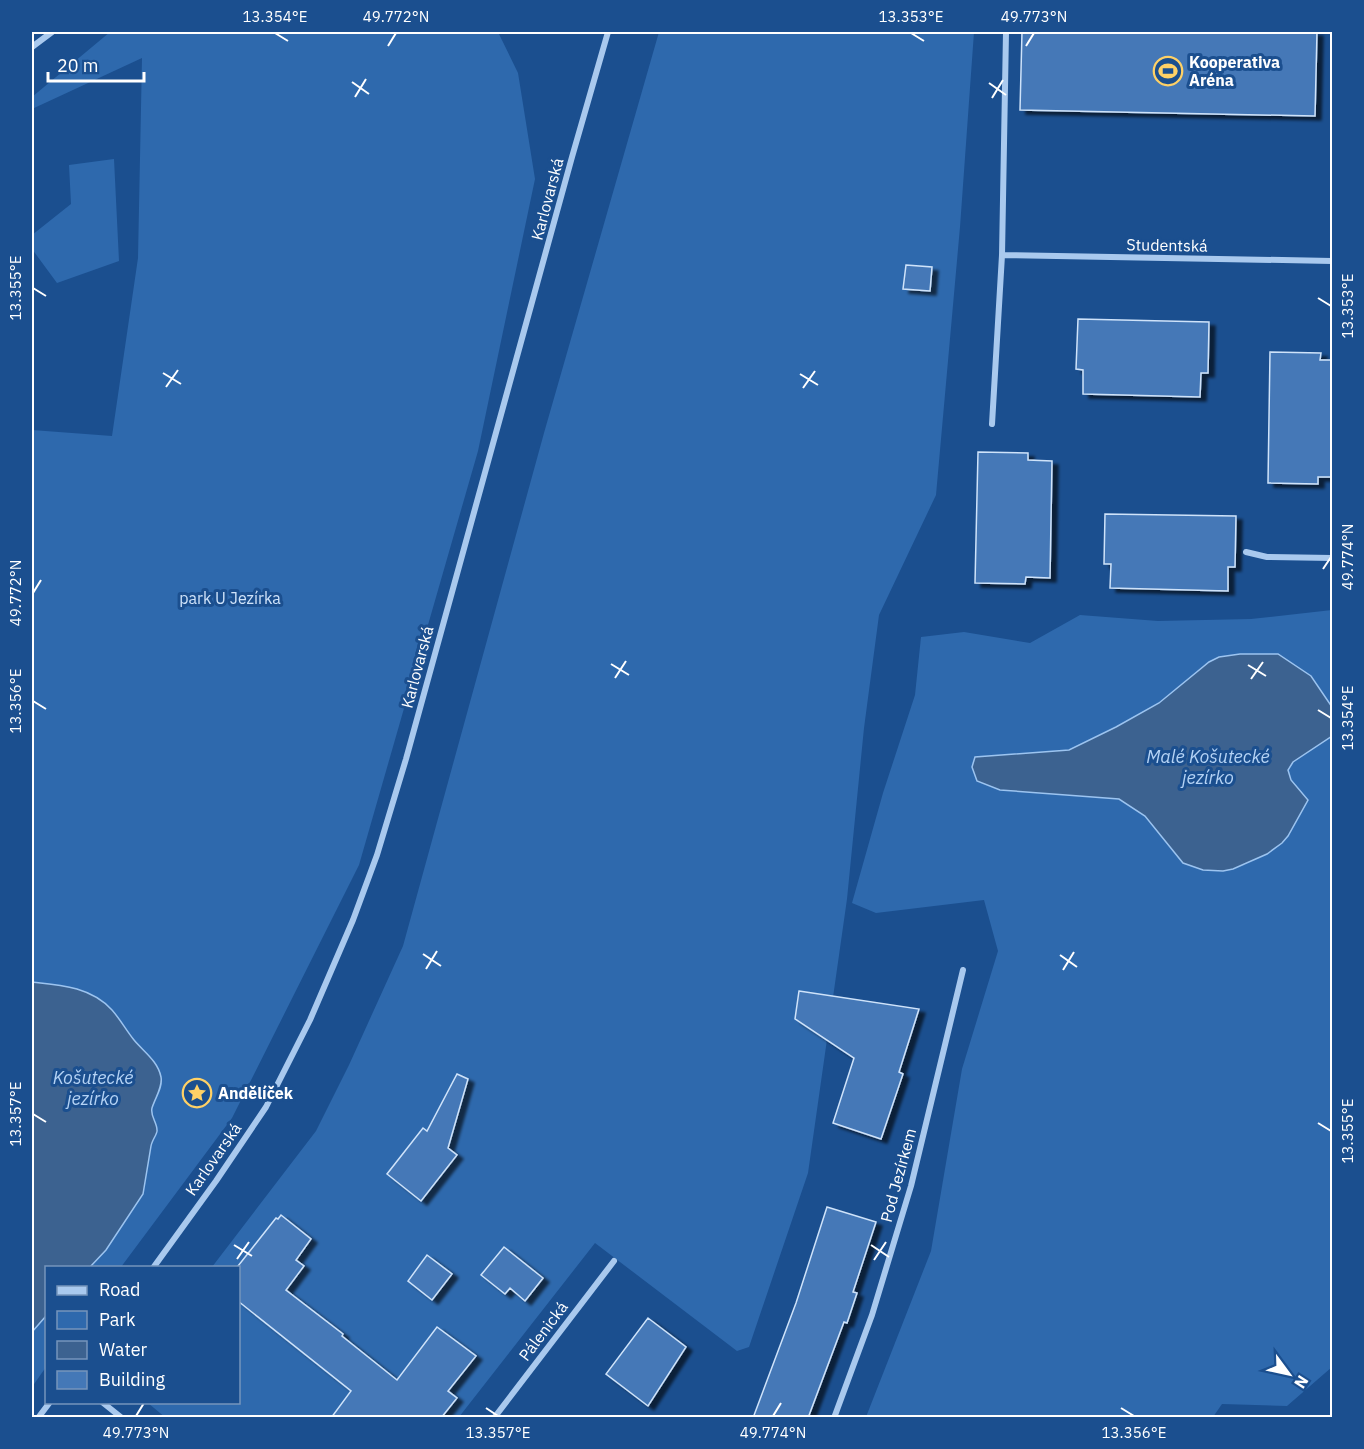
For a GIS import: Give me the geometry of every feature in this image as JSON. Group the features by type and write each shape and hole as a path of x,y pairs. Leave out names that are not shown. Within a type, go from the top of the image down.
{"street":[{"path":"32,47 52,32"},
{"name":"Karlovarská","path":"154,1266 266,1107 310,1020 353,920 377,855 406,759 608,32"},
{"path":"992,424 1002,255 1006,32"},
{"name":"Studentská","path":"1002,255 1332,261"},
{"path":"1246,552 1267,557 1332,558"},
{"name":"Pod Jezírkem","path":"834,1418 872,1315 911,1186 963,970"},
{"name":"Pálenická","path":"494,1418 614,1261"},
{"path":"38,1418 48,1404"},
{"path":"104,1404 122,1418"}],"green space":[{"name":"park U Jezírka","path":"110,32 498,32 518,73 535,179 478,451 359,865 232,1118 122,1266 45,1266 45,1368 32,1387 32,430 112,436 138,258 142,58 32,109 32,97"},
{"path":"659,32 974,32 960,227 936,495 879,615 864,728 847,899 808,1173 749,1347 737,1351 595,1243 459,1417 166,1418 149,1404 240,1404 240,1266 213,1266 316,1131 403,946 544,433"},
{"path":"114,159 119,261 57,283 32,249 32,235 71,204 69,165"},
{"path":"1332,610 1332,709 1311,676 1278,654 1240,654 1219,657 1204,665 1159,703 1069,750 975,757 1000,790 1119,799 1145,816 1183,863 1244,865 1267,854 1282,843 1308,800 1291,780 1288,770 1293,762 1332,736 1332,1367 1287,1406 1222,1404 1213,1417 866,1417 931,1251 962,1069 998,951 984,900 876,913 852,903 883,793 915,695 921,637 964,632 1030,643 1080,615 1158,621 1251,619"}],"water":[{"name":"Malé Košutecké jezírko","path":"1240,654 1278,654 1311,676 1332,707 1332,736 1293,762 1288,770 1291,780 1308,800 1288,836 1267,854 1233,869 1203,870 1183,863 1145,816 1119,799 1000,790 977,781 972,767 975,757 1069,750 1159,703 1209,662 1219,657"},
{"name":"Košutecké jezírko","path":"32,982 75,988 104,1002 154,1061 161,1081 152,1108 157,1131 151,1146 143,1194 106,1250 91,1266 45,1266 45,1317 32,1332"}],"building":[{"name":"Kooperativa Aréna","path":"1022,32 1317,32 1315,116 1020,110"},
{"path":"906,265 932,267 930,291 903,289"},
{"path":"1078,319 1209,322 1208,373 1201,373 1200,397 1083,394 1083,370 1076,369"},
{"path":"1270,352 1321,353 1320,360 1332,360 1332,477 1318,477 1318,484 1268,483"},
{"path":"978,452 1028,453 1028,460 1052,461 1050,578 1026,577 1025,584 975,583"},
{"path":"1105,514 1236,516 1235,567 1228,567 1228,591 1110,588 1111,564 1104,564"},
{"path":"799,991 919,1009 899,1072 903,1074 881,1139 833,1123 854,1058 795,1019"},
{"path":"457,1074 468,1079 448,1148 457,1155 421,1201 387,1174 423,1128 427,1131"},
{"path":"827,1207 876,1222 853,1292 857,1293 847,1323 844,1322 808,1418 753,1418 796,1303"},
{"path":"281,1215 311,1239 296,1260 304,1266 286,1290 397,1380 437,1327 476,1356 448,1391 457,1398 441,1418 331,1418 351,1391 240,1303 240,1266 238,1266 276,1218 278,1219"},
{"path":"504,1247 543,1278 525,1301 510,1288 505,1294 481,1275"},
{"path":"427,1255 452,1274 432,1300 408,1281"},
{"path":"648,1318 686,1347 648,1406 606,1374"}],"place":[{"name":"Kooperativa Aréna","path":"1168,71"},
{"name":"Andělíček","path":"197,1093"}]}
